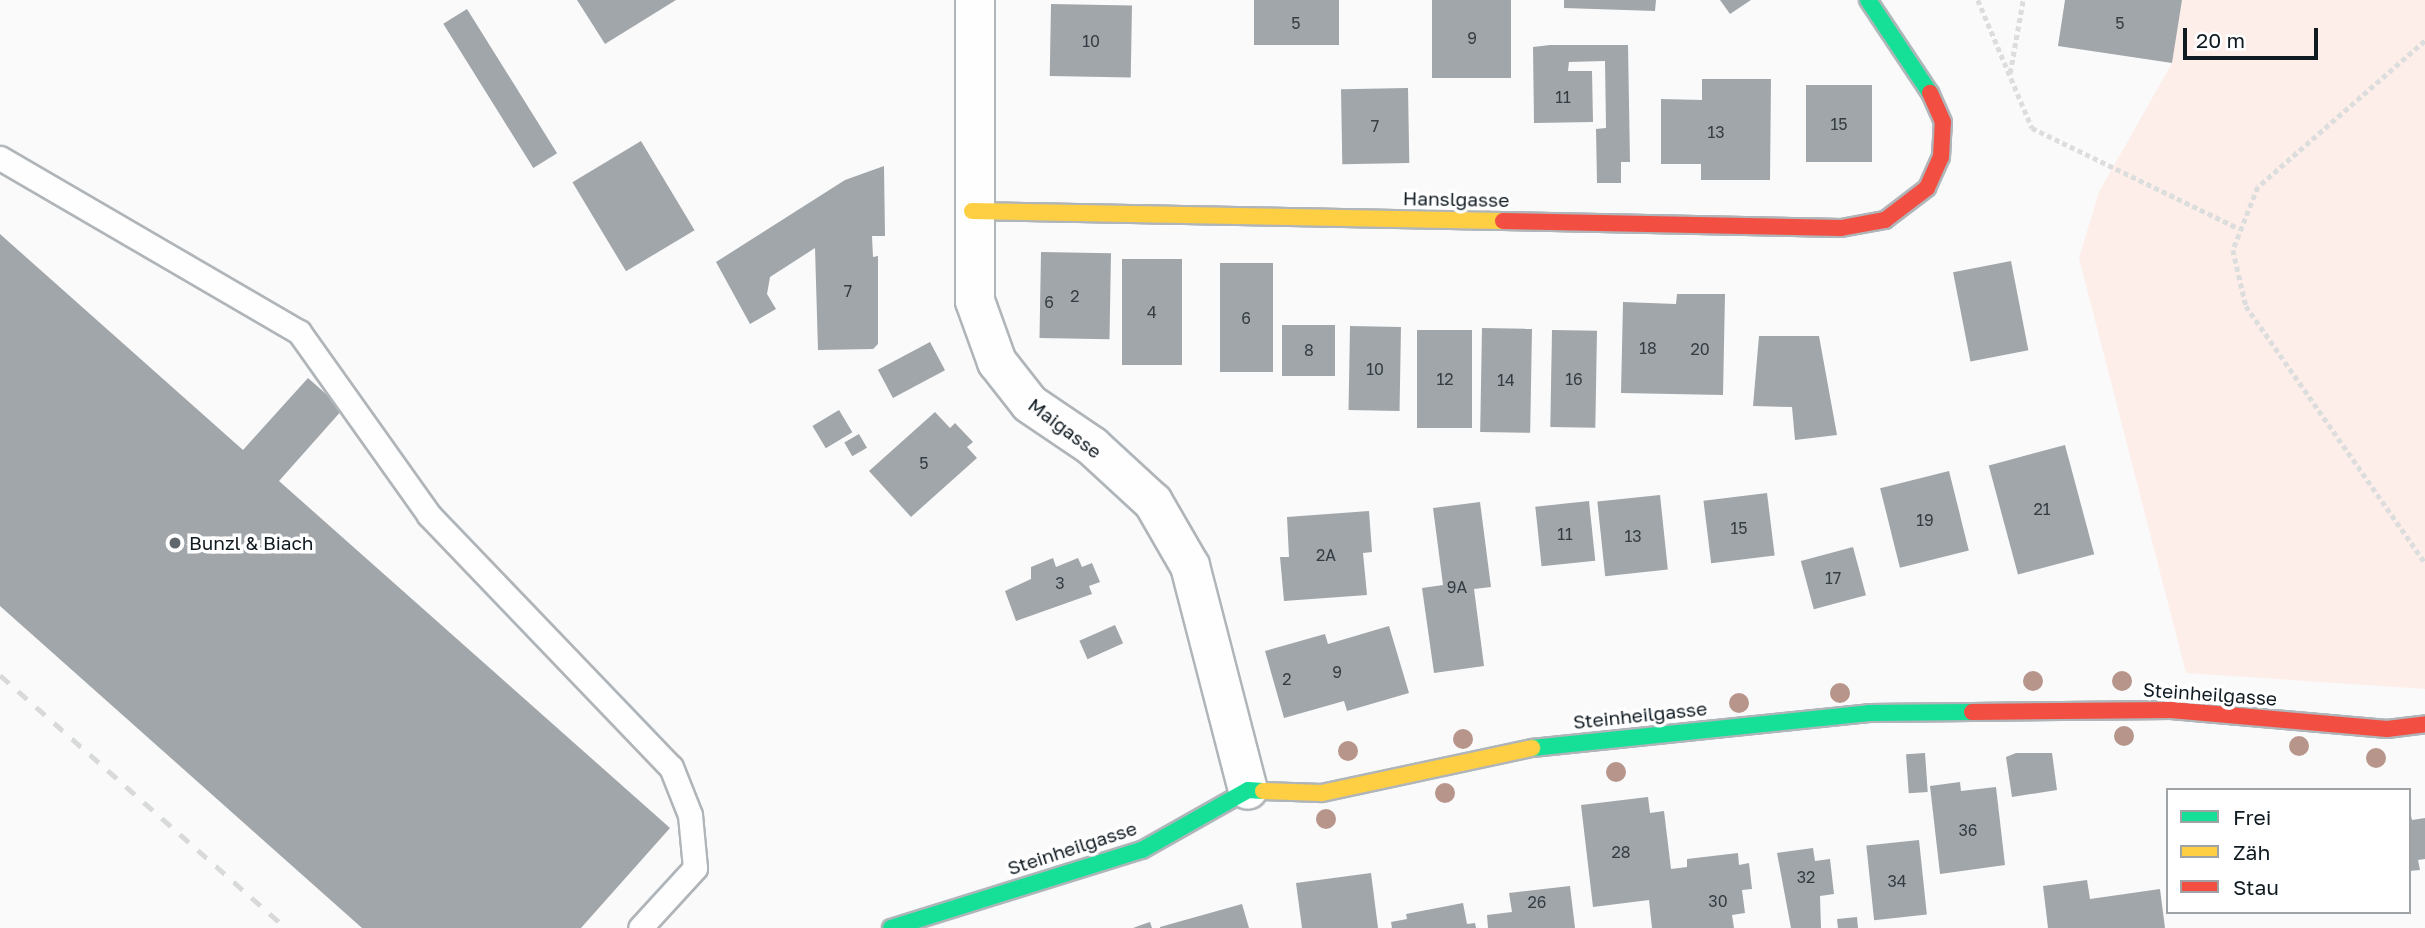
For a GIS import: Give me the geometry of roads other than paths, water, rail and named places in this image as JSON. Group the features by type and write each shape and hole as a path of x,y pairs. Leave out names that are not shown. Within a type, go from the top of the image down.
{"street":[{"name":"Hanslgasse","path":"972,211 1841,228 1885,220 1927,188 1941,157 1943,122 1928,86 1868,0"},
{"name":"Maigasse","path":"972,1 975,301 997,362 1030,404 1092,446 1153,502 1190,566 1248,790"},
{"name":"Steinheilgasse","path":"891,928 1142,850 1248,790 1322,793 1518,749 1869,713 2171,710 2388,729 2425,724"}],"lane":[{"path":"0,158 299,332 429,514 671,767 690,815 695,868 640,928"}],"railway":[{"path":"0,675 286,928"}],"place":[{"name":"Bunzl & Biach","path":"175,543"}]}
